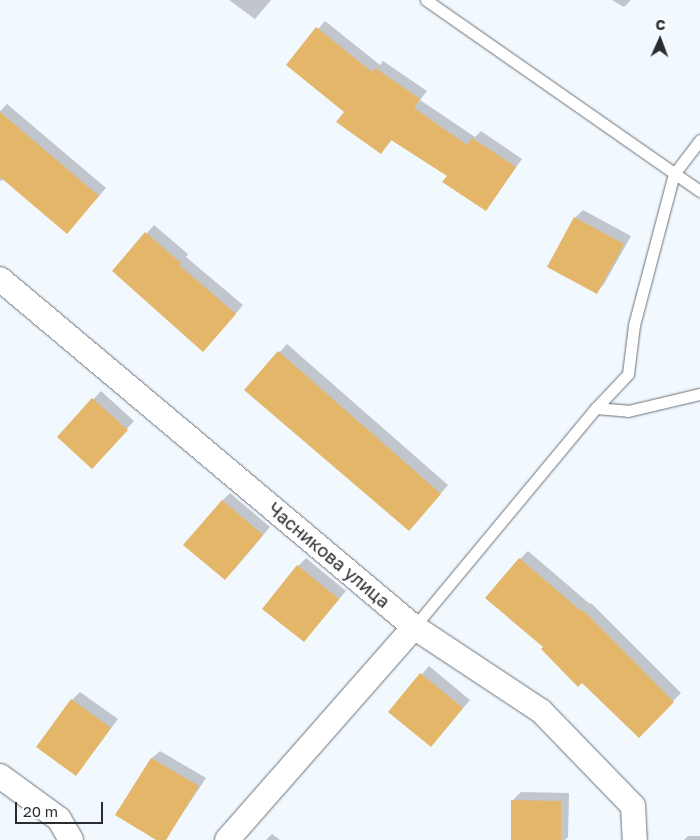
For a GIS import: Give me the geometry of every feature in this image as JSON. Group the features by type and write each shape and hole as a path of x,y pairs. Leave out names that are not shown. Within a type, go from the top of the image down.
{"street":[{"name":"Часникова улица","path":"0,279 414,627 542,712 633,806 635,840"},
{"path":"227,840 414,627"},
{"path":"0,776 59,819 71,840"}],"lane":[{"path":"426,0 700,191"},
{"path":"414,627 596,408 628,374 634,325 674,174 700,140"},
{"path":"596,408 628,411 700,394"}],"building":[{"path":"316,27 372,72 375,68 420,99 414,108 467,145 472,138 516,167 486,211 442,182 447,176 391,140 381,154 336,122 344,112 286,65"},
{"path":"0,112 99,196 67,234 0,177"},
{"path":"574,217 624,244 597,294 547,267"},
{"path":"145,232 181,263 179,265 236,314 203,352 112,271"},
{"path":"278,351 441,494 409,531 244,390"},
{"path":"92,398 128,430 92,469 57,437"},
{"path":"222,500 263,535 225,580 183,545"},
{"path":"519,558 581,611 583,610 674,702 639,738 582,683 578,687 541,649 543,647 485,598"},
{"path":"297,565 339,599 304,642 262,609"},
{"path":"420,673 463,708 431,747 388,712"},
{"path":"71,699 111,728 76,776 36,747"},
{"path":"151,758 199,786 166,840 156,840 115,815"},
{"path":"511,800 561,801 561,840 511,840"}]}
